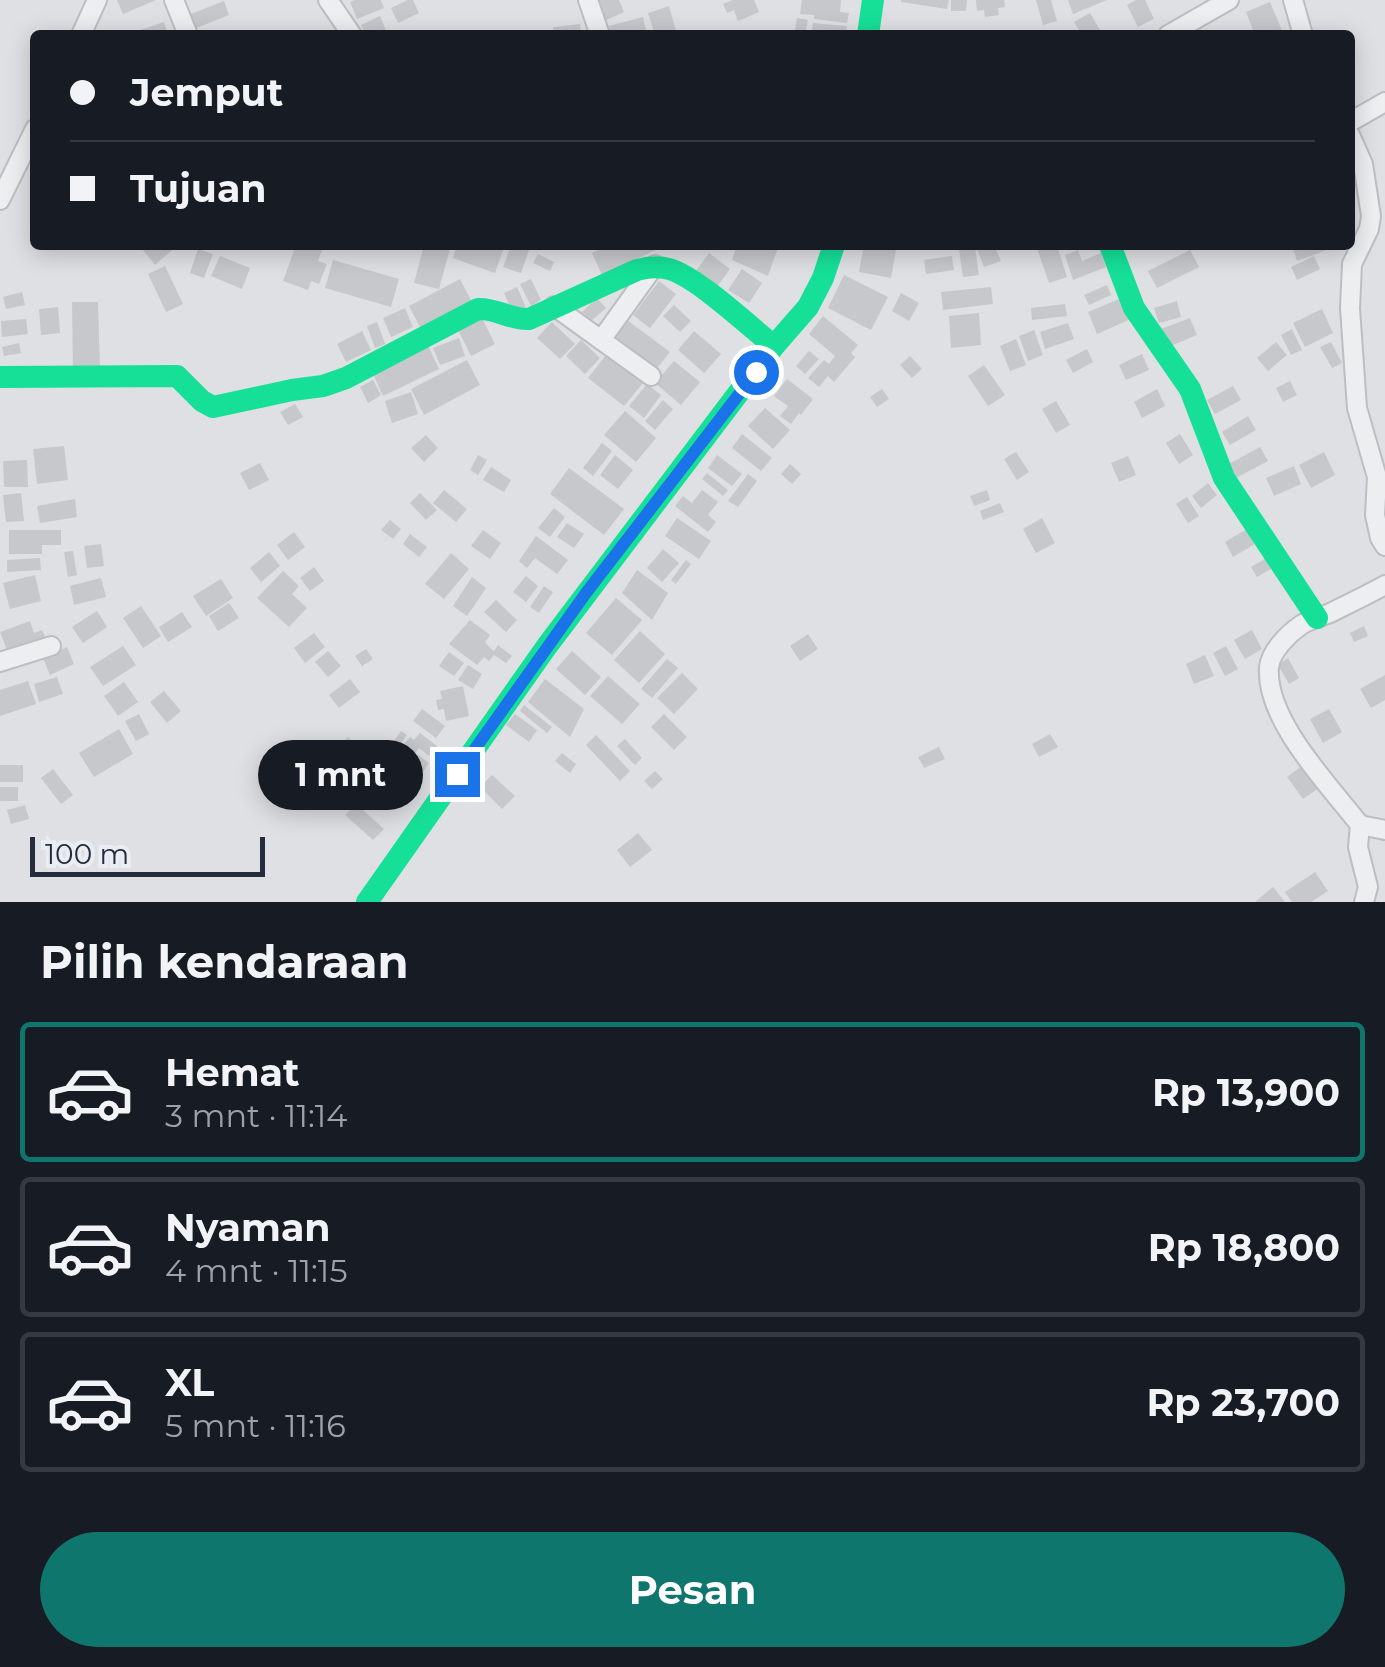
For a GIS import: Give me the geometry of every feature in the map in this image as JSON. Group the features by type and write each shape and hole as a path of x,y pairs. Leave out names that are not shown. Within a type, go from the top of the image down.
{"main road":[{"path":"869,30 873,0"},
{"path":"367,902 547,646 774,346 808,308 832,250"},
{"path":"1112,250 1134,308 1190,388 1224,478 1318,618"},
{"path":"0,377 176,376 213,408 324,386 478,309 489,307 514,319 529,318 655,265 674,269 689,278 774,346"}],"street":[{"path":"83,30 97,0"},
{"path":"174,0 186,30"},
{"path":"328,0 349,30"},
{"path":"588,0 598,30"},
{"path":"1173,30 1196,7 1229,0"},
{"path":"1294,0 1302,30"},
{"path":"1355,119 1385,102"},
{"path":"0,200 30,138"},
{"path":"1355,147 1363,164 1371,216 1352,264 1350,308 1357,408 1377,477 1375,515 1385,546"},
{"path":"601,340 655,265"},
{"path":"554,306 651,376"},
{"path":"1364,902 1368,887 1358,847 1360,826 1297,742 1273,698 1269,663 1285,638 1303,624 1385,585"},
{"path":"0,662 51,646"},
{"path":"1360,826 1385,830"}],"building":[{"path":"117,0 156,0 123,14"},
{"path":"381,0 384,8 357,19 350,2"},
{"path":"413,0 419,13 398,23 391,8"},
{"path":"597,0 619,0 624,12 604,21"},
{"path":"754,0 759,12 738,21 734,10 727,13 723,4"},
{"path":"802,0 841,0 840,12 849,13 847,23 800,14"},
{"path":"901,0 949,0 947,9"},
{"path":"951,0 967,0 966,11 951,11"},
{"path":"976,0 1004,0 1005,7 998,8 999,15 985,17 984,10 977,11"},
{"path":"1036,0 1051,0 1057,21 1043,25"},
{"path":"1068,0 1107,0 1073,14"},
{"path":"1145,0 1154,19 1138,27 1127,5"},
{"path":"224,1 229,15 192,30 183,17"},
{"path":"1270,2 1282,30 1253,30 1246,12"},
{"path":"669,6 676,30 653,30 648,13"},
{"path":"1090,13 1100,30 1079,30 1074,22"},
{"path":"380,16 386,30 364,30 361,25"},
{"path":"643,17 646,30 610,30 609,26"},
{"path":"797,18 808,20 806,30 795,30"},
{"path":"164,22 166,30 141,30"},
{"path":"813,23 847,26 847,30 812,30"},
{"path":"580,24 581,30 553,30 553,27"},
{"path":"143,250 172,250 155,265"},
{"path":"198,250 213,254 204,278 190,273"},
{"path":"294,250 322,250 318,261 327,264 319,284 311,281 308,290 283,281"},
{"path":"423,250 450,250 439,289 414,283"},
{"path":"455,250 503,250 495,273 453,258"},
{"path":"509,250 529,250 521,273 503,267"},
{"path":"598,250 656,250 602,275 592,253"},
{"path":"735,250 777,250 768,276 732,260"},
{"path":"863,250 896,250 891,278 859,272"},
{"path":"959,250 975,250 979,275 963,277"},
{"path":"977,250 996,250 1001,261 984,267"},
{"path":"1038,250 1059,250 1067,277 1049,283"},
{"path":"1078,250 1082,261 1101,253 1106,267 1073,280 1065,255"},
{"path":"1190,250 1199,267 1157,288 1148,271"},
{"path":"1294,250 1327,250 1297,261"},
{"path":"709,253 730,269 717,287 696,271"},
{"path":"538,254 554,262 550,271 533,263"},
{"path":"220,256 250,268 242,289 211,276"},
{"path":"952,256 954,270 926,274 924,260"},
{"path":"1314,256 1320,269 1297,280 1291,267"},
{"path":"333,260 399,279 391,307 325,288"},
{"path":"165,266 183,304 166,312 148,274"},
{"path":"742,269 762,283 749,303 728,290"},
{"path":"844,275 888,297 871,330 828,308"},
{"path":"460,279 474,306 423,333 409,306"},
{"path":"531,279 541,300 531,306 520,284"},
{"path":"659,281 676,294 650,328 633,315"},
{"path":"1107,285 1111,295 1089,305 1084,295"},
{"path":"517,287 527,310 514,315 504,293"},
{"path":"991,287 993,304 943,310 941,292"},
{"path":"22,292 25,305 6,309 3,297"},
{"path":"901,293 919,303 909,321 892,311"},
{"path":"1124,297 1133,318 1097,334 1088,312"},
{"path":"597,298 606,308 591,321 582,312"},
{"path":"1177,301 1181,317 1159,323 1154,308"},
{"path":"72,302 98,302 100,371 73,371"},
{"path":"1065,304 1067,316 1032,320 1031,308"},
{"path":"674,305 691,321 680,332 663,316"},
{"path":"58,307 60,333 41,335 39,309"},
{"path":"405,308 413,327 391,337 383,318"},
{"path":"1322,309 1333,333 1305,347 1293,323"},
{"path":"979,313 981,345 951,348 949,316"},
{"path":"480,314 495,344 471,356 456,326"},
{"path":"823,316 858,345 851,353 855,357 834,382 828,376 819,387 808,378 824,360 829,364 835,356 809,334"},
{"path":"623,317 670,352 653,373 607,339"},
{"path":"1190,318 1197,335 1168,347 1161,329"},
{"path":"26,319 28,334 2,337 1,321"},
{"path":"377,322 385,344 375,348 367,326"},
{"path":"552,322 575,344 560,359 537,338"},
{"path":"1068,323 1074,339 1045,349 1040,332"},
{"path":"1292,329 1302,350 1291,355 1281,335"},
{"path":"1034,330 1043,355 1028,361 1019,336"},
{"path":"362,331 371,350 346,362 337,344"},
{"path":"694,331 721,354 704,373 678,350"},
{"path":"459,338 465,356 440,365 433,348"},
{"path":"1016,339 1026,365 1010,371 1000,346"},
{"path":"581,340 600,358 585,374 566,356"},
{"path":"1276,342 1287,355 1268,371 1257,358"},
{"path":"1331,342 1342,363 1332,368 1320,347"},
{"path":"19,343 21,353 4,356 2,347"},
{"path":"427,343 439,369 383,396 371,369"},
{"path":"1087,349 1093,362 1073,373 1066,360"},
{"path":"809,351 819,359 805,374 796,366"},
{"path":"607,354 643,383 624,406 588,378"},
{"path":"1142,354 1149,370 1126,380 1119,365"},
{"path":"910,356 922,369 912,378 900,365"},
{"path":"467,360 480,385 424,415 411,389"},
{"path":"674,361 700,382 681,405 655,383"},
{"path":"984,365 1005,395 988,406 968,376"},
{"path":"787,379 813,399 791,424 780,416 788,406 774,396"},
{"path":"373,380 381,395 368,403 360,387"},
{"path":"1290,381 1297,395 1283,402 1276,388"},
{"path":"647,384 661,395 644,418 629,406"},
{"path":"1233,386 1241,400 1215,414 1207,400"},
{"path":"882,389 889,399 877,407 870,397"},
{"path":"1157,389 1165,406 1142,418 1134,402"},
{"path":"411,392 418,414 392,423 385,401"},
{"path":"663,400 673,409 655,430 645,421"},
{"path":"1056,401 1070,425 1056,433 1042,409"},
{"path":"295,404 303,417 288,425 280,412"},
{"path":"765,408 790,430 773,449 748,426"},
{"path":"625,411 656,438 636,462 604,435"},
{"path":"1248,416 1256,430 1230,445 1222,432"},
{"path":"742,434 772,458 761,471 732,448"},
{"path":"1180,434 1193,455 1179,464 1166,443"},
{"path":"426,435 438,448 424,462 411,448"},
{"path":"602,443 612,451 593,476 583,468"},
{"path":"64,446 68,480 37,484 33,449"},
{"path":"1260,447 1268,461 1236,478 1229,464"},
{"path":"1016,452 1029,472 1017,480 1004,459"},
{"path":"1324,452 1335,475 1311,488 1299,465"},
{"path":"478,455 487,460 478,475 470,470"},
{"path":"615,455 633,470 618,489 600,475"},
{"path":"717,455 742,474 732,486 708,468"},
{"path":"1128,456 1136,475 1119,482 1111,463"},
{"path":"27,460 28,487 4,487 3,461"},
{"path":"260,463 269,480 249,490 240,473"},
{"path":"790,464 801,474 792,484 781,474"},
{"path":"1294,466 1301,484 1274,496 1266,478"},
{"path":"491,467 511,480 504,492 483,480"},
{"path":"569,468 624,509 604,535 550,494"},
{"path":"707,473 728,490 723,496 702,479"},
{"path":"748,474 757,481 738,507 728,501"},
{"path":"1208,483 1217,495 1201,508 1192,496"},
{"path":"444,490 467,509 456,522 433,503"},
{"path":"702,490 718,502 708,515 716,522 708,532 675,506 683,496 692,503"},
{"path":"987,490 990,500 974,506 970,496"},
{"path":"21,493 24,521 6,522 3,495"},
{"path":"420,493 437,510 426,520 410,503"},
{"path":"1187,497 1199,516 1188,523 1176,504"},
{"path":"75,499 77,517 40,523 37,506"},
{"path":"1000,503 1004,512 983,520 980,511"},
{"path":"554,508 565,517 550,537 538,528"},
{"path":"677,518 711,541 699,559 665,536"},
{"path":"1042,518 1055,543 1036,553 1023,529"},
{"path":"390,520 401,529 393,539 381,530"},
{"path":"567,523 584,534 574,548 557,537"},
{"path":"1247,529 1255,544 1233,557 1225,542"},
{"path":"9,530 61,530 61,545 42,545 42,554 9,554"},
{"path":"483,530 501,543 490,559 471,546"},
{"path":"294,532 305,547 288,560 277,545"},
{"path":"410,534 427,547 419,557 403,544"},
{"path":"536,536 568,560 557,574 535,558 527,568 519,561"},
{"path":"101,544 104,566 87,568 84,546"},
{"path":"663,549 679,563 662,582 647,568"},
{"path":"73,551 77,575 68,577 64,552"},
{"path":"269,552 280,566 261,582 250,568"},
{"path":"451,553 469,569 444,599 425,584"},
{"path":"1268,557 1274,567 1257,577 1251,567"},
{"path":"40,558 41,570 7,572 7,560"},
{"path":"686,560 691,564 676,584 671,580"},
{"path":"314,567 324,581 310,591 300,578"},
{"path":"637,570 668,593 652,620 622,593"},
{"path":"283,571 299,586 292,594 307,608 289,627 257,598"},
{"path":"35,575 41,601 10,609 3,583"},
{"path":"526,576 538,586 526,602 513,592"},
{"path":"472,577 486,588 467,616 453,606"},
{"path":"101,578 106,597 74,605 70,586"},
{"path":"221,579 233,598 206,616 193,596"},
{"path":"544,586 553,592 539,613 530,607"},
{"path":"616,598 642,620 612,655 586,633"},
{"path":"496,600 517,620 506,632 484,612"},
{"path":"229,603 239,618 218,631 209,616"},
{"path":"141,606 161,636 143,648 123,618"},
{"path":"97,611 107,627 83,643 72,627"},
{"path":"182,612 192,627 168,642 159,627"},
{"path":"470,620 490,635 485,642 490,648 494,651 498,645 512,656 506,663 494,655 489,661 484,657 477,665 449,644"},
{"path":"30,621 34,633 42,630 46,639 9,655 0,632"},
{"path":"1364,626 1368,636 1354,642 1350,633"},
{"path":"1252,630 1262,649 1245,659 1234,640"},
{"path":"640,631 665,654 639,683 614,660"},
{"path":"314,633 325,647 305,663 294,648"},
{"path":"808,634 818,649 800,661 790,646"},
{"path":"123,646 136,665 103,686 90,667"},
{"path":"1226,646 1238,669 1225,676 1213,653"},
{"path":"67,647 74,664 50,675 43,658"},
{"path":"366,649 373,659 362,666 355,656"},
{"path":"328,651 341,666 328,677 315,662"},
{"path":"572,651 601,677 585,695 556,669"},
{"path":"449,652 464,663 454,676 439,666"},
{"path":"1205,655 1214,676 1194,684 1186,664"},
{"path":"1288,658 1299,678 1289,684 1278,665"},
{"path":"667,659 678,668 652,698 641,689"},
{"path":"468,665 482,674 473,689 458,680"},
{"path":"682,673 698,689 674,714 657,698"},
{"path":"1385,675 1385,700 1371,708 1360,689"},
{"path":"608,676 640,704 622,724 590,696"},
{"path":"57,677 63,694 39,702 34,684"},
{"path":"350,679 360,692 339,708 329,695"},
{"path":"545,679 584,709 570,737 528,702"},
{"path":"28,681 36,704 0,716 0,690"},
{"path":"124,682 138,702 118,716 104,696"},
{"path":"463,686 469,716 446,721 444,709 438,710 436,700 442,699 440,691"},
{"path":"164,691 181,711 167,723 150,702"},
{"path":"524,705 552,727 547,733 520,711"},
{"path":"422,709 445,726 436,738 413,721"},
{"path":"1329,709 1342,732 1323,743 1310,719"},
{"path":"139,714 149,734 136,741 125,721"},
{"path":"515,714 537,730 529,742 506,725"},
{"path":"664,714 687,737 674,750 651,727"},
{"path":"119,729 133,754 94,777 79,753"},
{"path":"401,731 407,735 392,755 387,751"},
{"path":"420,733 437,746 429,756 419,748 410,760 399,751 410,737 414,740"},
{"path":"1050,734 1058,747 1039,757 1032,744"},
{"path":"596,735 630,771 620,781 586,745"},
{"path":"348,737 360,749 343,765 331,754"},
{"path":"625,739 642,758 635,765 617,746"},
{"path":"939,747 945,759 924,768 918,757"},
{"path":"562,753 576,764 570,773 555,761"},
{"path":"387,755 400,763 395,771 414,784 404,797 373,776"},
{"path":"418,755 429,763 421,775 410,767"},
{"path":"1306,763 1322,786 1303,799 1287,777"},
{"path":"0,765 23,765 23,782 0,782"},
{"path":"53,769 73,795 61,804 41,778"},
{"path":"655,771 663,779 652,789 644,781"},
{"path":"492,775 515,796 502,809 480,787"},
{"path":"0,787 18,787 18,801 0,801"},
{"path":"356,804 384,829 373,840 345,815"},
{"path":"25,805 29,819 11,824 7,810"},
{"path":"638,833 652,850 630,867 617,850"},
{"path":"1315,872 1328,891 1311,902 1292,902 1285,892"},
{"path":"1273,887 1285,902 1255,902"}],"traffic: fast":[{"path":"869,30 873,0"},
{"path":"367,902 547,646 774,346 808,307 832,250"},
{"path":"1112,250 1134,308 1190,389 1224,478 1317,618"},
{"path":"0,377 177,376 213,407 323,386 346,378 478,309 529,319 637,270 653,267 669,269 693,281 774,346"}],"route":[{"path":"457,774 586,593 756,372"}]}
